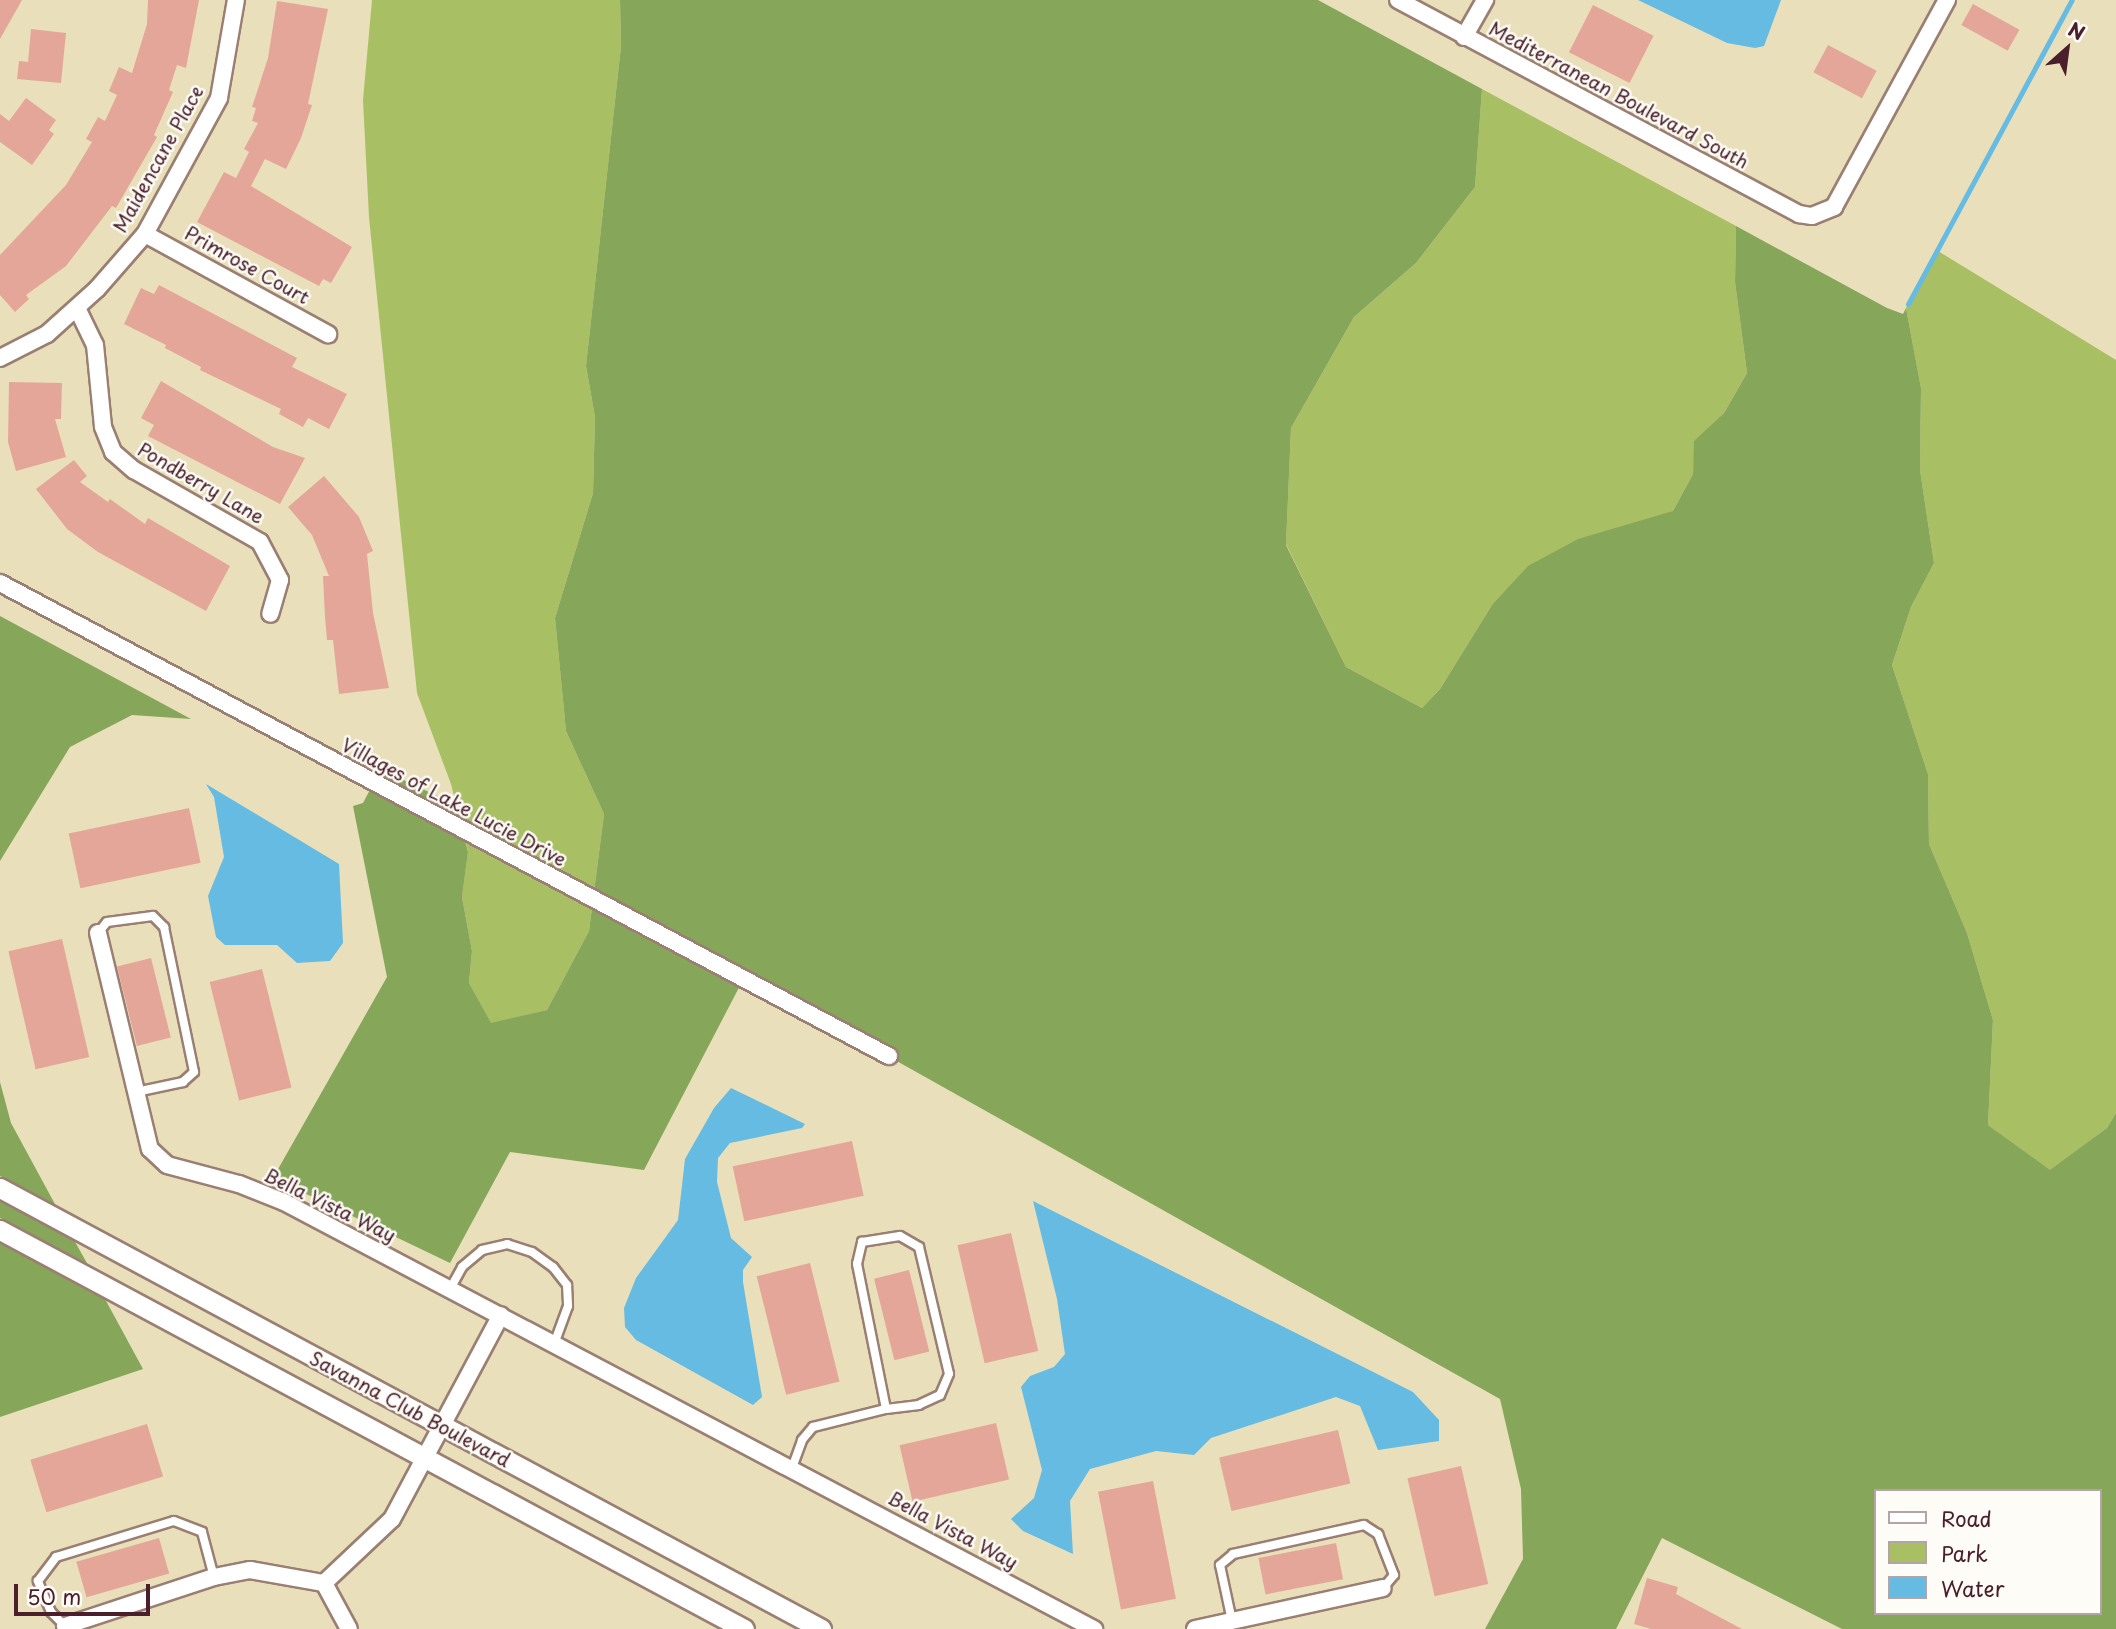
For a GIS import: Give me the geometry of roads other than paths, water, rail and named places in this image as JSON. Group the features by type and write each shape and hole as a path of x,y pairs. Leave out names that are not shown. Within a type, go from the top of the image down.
{"street":[{"name":"Maidencane Place","path":"0,358 38,340 77,308 145,234 219,98 236,0"},
{"name":"Mediterranean Boulevard South","path":"1398,0 1799,214 1824,214 1844,190 1947,0"},
{"path":"1464,37 1485,0"},
{"name":"Primrose Court","path":"145,234 328,334"},
{"name":"Pondberry Lane","path":"77,308 95,345 103,427 113,452 134,470 260,542 280,580 270,614"},
{"name":"Villages of Lake Lucie Drive","path":"0,583 889,1056"},
{"name":"Bella Vista Way","path":"98,933 150,1149 167,1165 239,1184 284,1202 1094,1629"},
{"name":"Savanna Club Boulevard","path":"0,1188 821,1629"},
{"name":"Savanna Club Boulevard","path":"0,1230 744,1629"},
{"path":"324,1583 392,1519 500,1315"},
{"path":"65,1626 214,1577 250,1570 277,1572 324,1583 349,1629"},
{"path":"1195,1629 1383,1588"}],"lane":[{"path":"98,933 107,922 153,916 164,926 194,1072 183,1082 136,1092"},
{"path":"792,1468 802,1440 813,1427 886,1409 919,1405 940,1395 950,1374 919,1247 900,1236 862,1242 857,1264 886,1409"},
{"path":"450,1289 462,1267 482,1250 507,1244 532,1252 553,1267 566,1285 568,1307 554,1343"},
{"path":"65,1626 51,1612 38,1581 55,1557 174,1521 202,1532 214,1577"},
{"path":"1232,1621 1220,1564 1233,1554 1364,1525 1378,1534 1394,1575 1383,1588"}],"water":[{"path":"1638,0 1781,0 1764,46 1755,48 1727,43"},
{"path":"206,784 339,864 343,943 330,961 297,963 277,945 225,945 216,937 208,896 224,857 214,797"},
{"path":"731,1088 805,1124 802,1128 730,1143 718,1158 717,1182 731,1238 752,1257 743,1270 743,1282 762,1397 753,1405 636,1340 625,1327 624,1308 636,1278 678,1220 685,1159 714,1108"},
{"path":"1033,1201 1413,1392 1439,1420 1439,1441 1378,1450 1360,1406 1336,1397 1211,1438 1194,1455 1156,1451 1090,1469 1070,1501 1073,1554 1023,1531 1011,1519 1034,1498 1042,1470 1021,1387 1030,1376 1054,1367 1065,1354 1057,1299"}],"waterway":[{"path":"1908,304 2072,0"}]}
